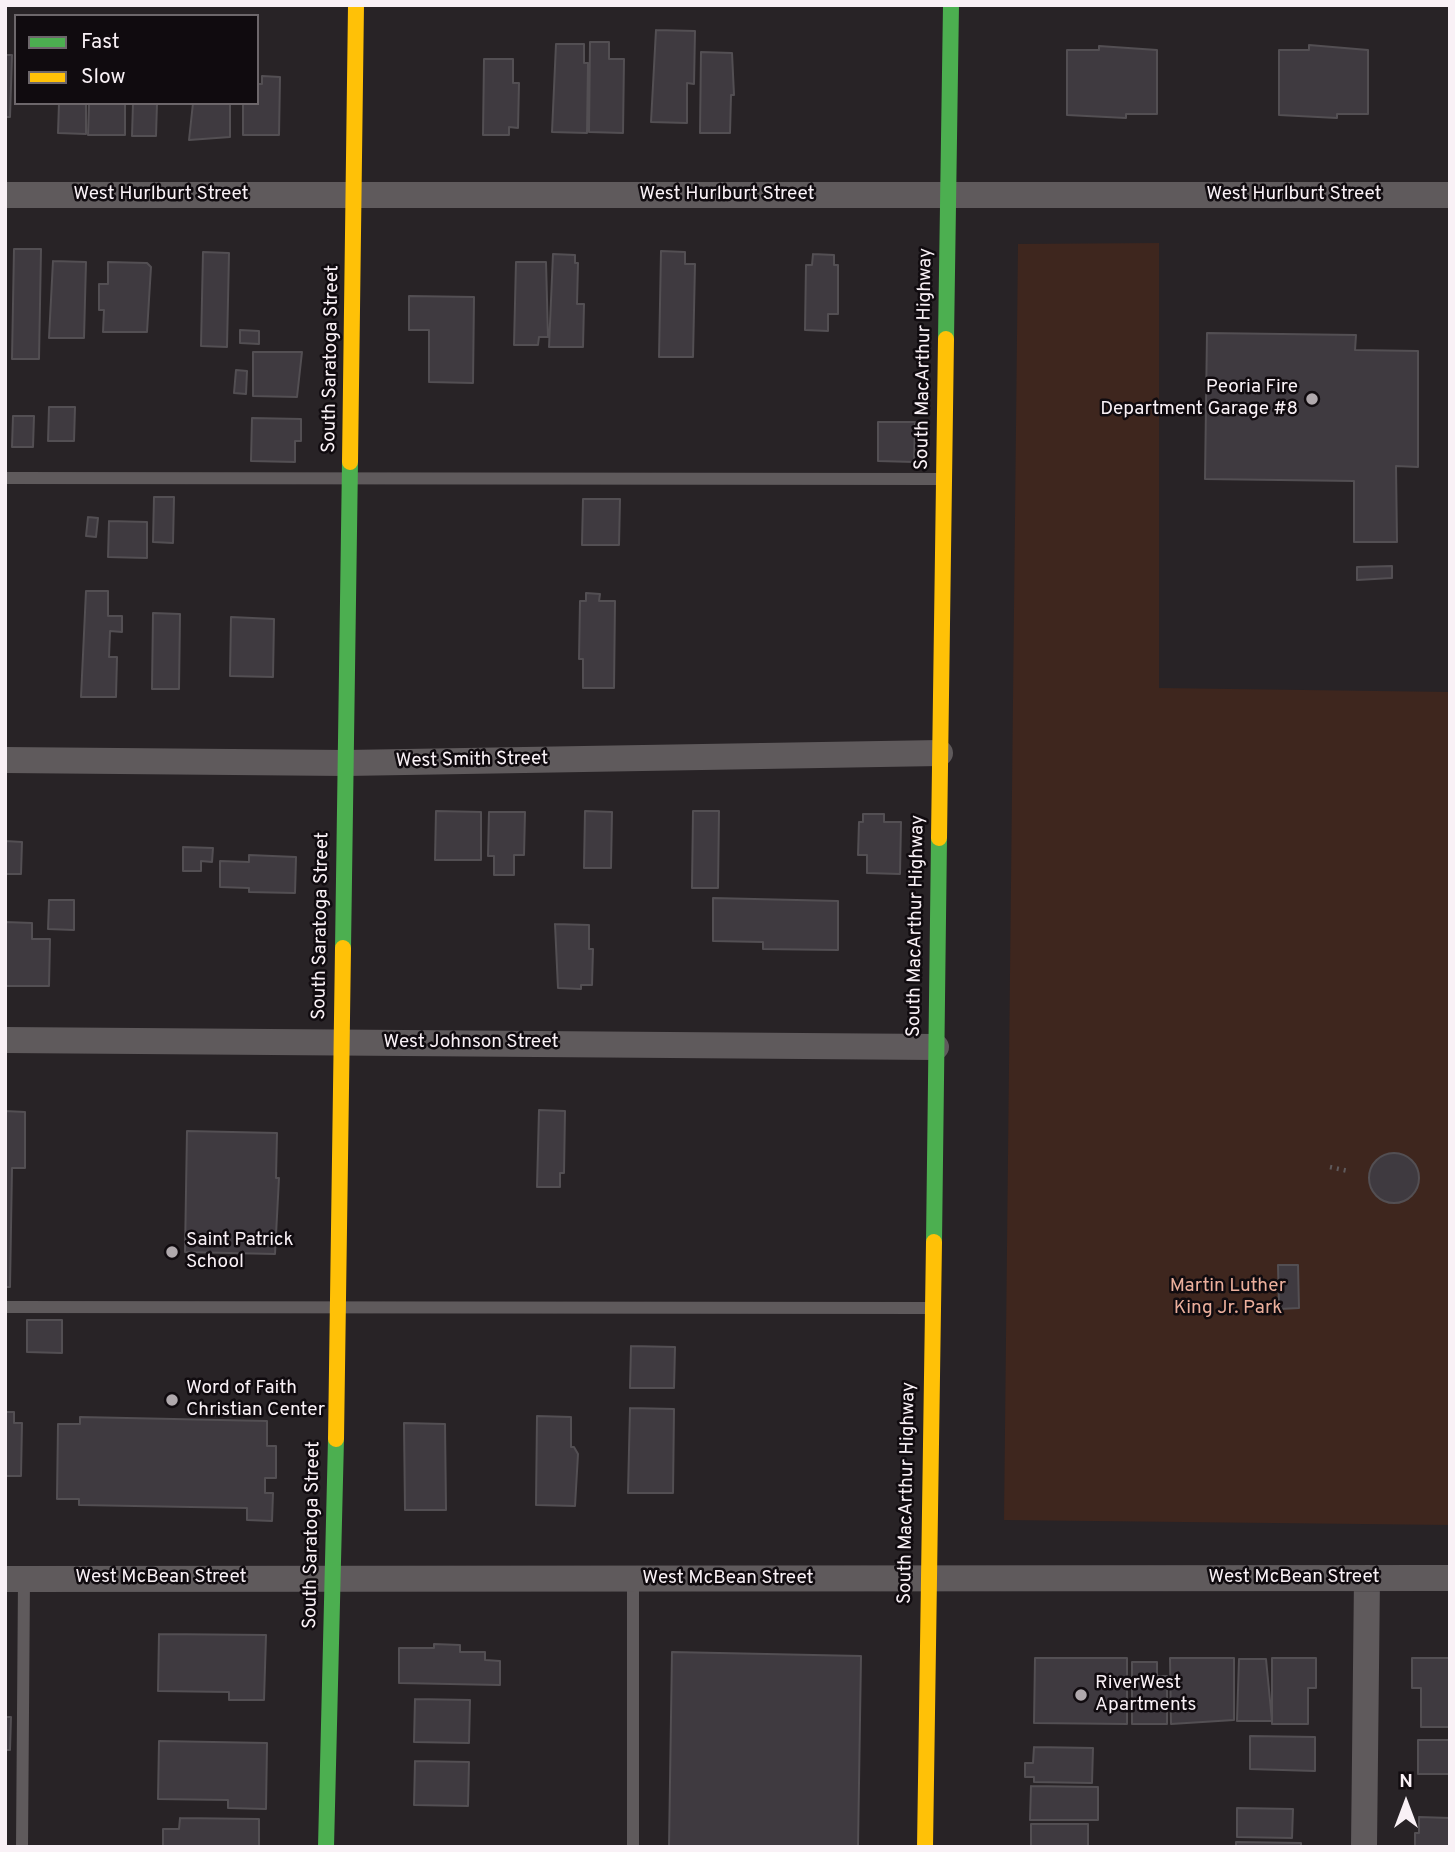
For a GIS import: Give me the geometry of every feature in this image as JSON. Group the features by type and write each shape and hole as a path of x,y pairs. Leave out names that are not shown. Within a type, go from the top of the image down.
{"main road":[{"name":"South Saratoga Street","path":"326,1847 334,1578 356,195 356,5"},
{"name":"South MacArthur Highway","path":"925,1847 951,5"}],"street":[{"name":"West Hurlburt Street","path":"5,195 1450,195"},
{"name":"West Smith Street","path":"5,760 346,763 940,753"},
{"name":"West Johnson Street","path":"5,1040 936,1046"},
{"path":"1364,1847 1367,1578"},
{"name":"West McBean Street","path":"15,1579 1450,1578"}],"lane":[{"path":"5,478 944,479"},
{"path":"5,1307 931,1308"},
{"path":"15,1579 22,1847"},
{"path":"633,1579 633,1847"}],"path":[{"path":"1330,1167 1348,1171"}],"green space":[{"name":"Martin Luther King Jr. Park","path":"1159,243 1159,688 1450,692 1450,1525 1004,1520 1018,244"}],"building":[{"path":"656,30 695,31 694,84 687,83 687,123 651,122"},
{"path":"590,42 609,42 609,59 624,59 623,133 589,132"},
{"path":"556,44 584,44 584,63 588,63 587,133 552,132"},
{"path":"1309,45 1368,50 1368,114 1337,114 1337,118 1279,115 1279,50 1309,50"},
{"path":"1099,46 1157,50 1157,114 1126,114 1126,118 1067,115 1067,50 1099,50"},
{"path":"701,52 732,53 734,95 731,95 730,133 700,133"},
{"path":"5,55 12,55 10,117 5,117"},
{"path":"484,59 513,59 513,83 519,83 518,128 509,127 509,135 483,135"},
{"path":"262,76 280,77 279,135 243,135 243,105 259,105 259,84 262,84"},
{"path":"59,105 86,105 86,134 58,133"},
{"path":"89,105 125,105 125,135 88,135"},
{"path":"133,105 157,105 156,136 132,136"},
{"path":"193,105 230,105 230,137 189,140"},
{"path":"14,249 41,249 39,359 12,359"},
{"path":"661,251 685,252 685,264 695,264 693,357 659,357"},
{"path":"203,252 229,253 227,347 201,346"},
{"path":"553,254 575,255 575,263 578,263 577,304 584,304 583,347 549,347"},
{"path":"813,254 834,255 834,265 838,265 838,314 828,314 828,331 805,330 806,265 812,265"},
{"path":"53,261 86,262 84,338 49,338"},
{"path":"108,262 147,263 151,267 147,332 103,332 104,310 99,310 99,284 108,284"},
{"path":"516,262 546,262 548,337 539,337 538,345 514,345"},
{"path":"409,296 474,297 473,383 429,382 429,330 409,330"},
{"path":"240,330 259,331 259,344 240,343"},
{"name":"Peoria Fire Department Garage #8","path":"1207,333 1356,335 1355,350 1418,351 1418,467 1396,466 1397,542 1354,542 1354,481 1205,479"},
{"path":"253,352 302,352 297,397 253,396"},
{"path":"236,370 247,371 246,394 234,393"},
{"path":"49,407 75,407 74,441 48,441"},
{"path":"13,416 34,416 33,447 12,447"},
{"path":"252,418 301,419 301,441 295,441 295,462 251,461"},
{"path":"878,422 915,422 914,462 878,461"},
{"path":"154,497 174,497 173,543 153,542"},
{"path":"583,499 620,499 619,545 582,545"},
{"path":"88,517 98,518 96,537 86,536"},
{"path":"109,521 147,522 147,558 108,557"},
{"path":"1392,566 1392,578 1357,580 1357,567"},
{"path":"86,591 108,591 108,616 122,616 122,632 110,631 109,657 117,657 116,697 81,697"},
{"path":"586,593 600,594 599,601 615,601 614,688 583,688 583,659 579,659 580,601 586,601"},
{"path":"153,613 180,614 179,689 152,689"},
{"path":"231,617 274,619 273,677 230,676"},
{"path":"436,811 481,812 481,860 435,860"},
{"path":"585,811 612,812 611,868 584,868"},
{"path":"693,811 719,811 718,888 692,888"},
{"path":"489,812 525,812 524,855 514,855 514,875 494,875 494,856 488,856"},
{"path":"863,814 884,814 884,822 901,822 900,874 867,873 867,855 858,855 859,822 863,822"},
{"path":"5,841 22,842 21,874 5,874"},
{"path":"183,847 213,848 212,862 201,861 201,871 183,871"},
{"path":"249,855 296,857 295,893 249,892 249,888 220,887 220,861 249,862"},
{"path":"713,898 838,901 838,950 763,949 763,942 713,941"},
{"path":"49,900 74,900 74,930 48,929"},
{"path":"5,922 32,923 32,939 50,939 49,986 5,986"},
{"path":"555,924 589,925 589,949 593,949 592,985 581,985 581,989 558,988"},
{"path":"539,1110 565,1111 564,1173 560,1173 560,1187 537,1187"},
{"path":"5,1111 25,1112 25,1168 12,1168 10,1287 5,1287"},
{"path":"187,1131 277,1133 276,1178 279,1178 275,1254 185,1252"},
{"path":"1394,1153 1412,1160 1419,1178 1412,1196 1394,1203 1376,1196 1369,1178 1376,1160"},
{"path":"1278,1265 1298,1265 1299,1308 1279,1309"},
{"path":"27,1320 62,1320 62,1353 27,1352"},
{"path":"631,1346 675,1347 674,1388 630,1388"},
{"path":"630,1408 674,1409 673,1493 628,1493"},
{"path":"5,1412 14,1412 14,1423 22,1423 21,1476 5,1476"},
{"path":"537,1416 571,1417 571,1447 574,1447 578,1454 575,1506 536,1505"},
{"path":"80,1417 267,1421 267,1446 276,1446 276,1478 265,1478 265,1493 273,1493 272,1521 247,1520 247,1508 79,1505 79,1499 57,1499 58,1424 80,1424"},
{"path":"404,1423 445,1424 446,1510 405,1510"},
{"path":"159,1634 266,1635 264,1700 229,1700 229,1692 158,1691"},
{"path":"434,1644 460,1645 460,1652 485,1652 485,1660 500,1661 500,1685 399,1683 399,1648 434,1648"},
{"path":"672,1652 861,1656 858,1847 669,1847"},
{"name":"RiverWest Apartments","path":"1035,1658 1127,1658 1127,1724 1034,1723"},
{"name":"RiverWest Apartments","path":"1170,1658 1234,1658 1234,1720 1171,1724"},
{"path":"1272,1658 1316,1658 1316,1688 1308,1688 1308,1724 1272,1724"},
{"path":"1412,1658 1450,1658 1450,1727 1421,1727 1421,1688 1412,1688"},
{"name":"RiverWest Apartments","path":"1239,1659 1266,1659 1272,1721 1237,1721"},
{"name":"RiverWest Apartments","path":"1132,1662 1157,1662 1157,1676 1167,1676 1167,1724 1132,1724"},
{"path":"415,1699 470,1700 469,1743 414,1742"},
{"path":"5,1717 11,1717 10,1750 5,1750"},
{"name":"RiverWest Apartments","path":"1250,1736 1315,1737 1315,1771 1250,1769"},
{"path":"1418,1740 1450,1740 1450,1774 1418,1774"},
{"path":"159,1741 267,1743 266,1809 228,1808 228,1800 158,1799"},
{"name":"RiverWest Apartments","path":"1034,1747 1093,1748 1092,1783 1034,1782 1034,1777 1025,1777 1025,1763 1033,1763"},
{"path":"415,1761 469,1762 468,1806 414,1805"},
{"path":"1031,1786 1098,1787 1098,1820 1030,1820"},
{"path":"1237,1808 1293,1809 1292,1838 1237,1837"},
{"path":"1419,1817 1450,1818 1450,1847 1415,1847 1415,1833 1419,1833"},
{"path":"180,1818 259,1819 259,1847 163,1847 163,1829 179,1829"},
{"path":"1031,1824 1088,1824 1088,1847 1031,1847"},
{"path":"1236,1842 1301,1843 1301,1847 1236,1847"}],"traffic: fast":[{"path":"946,339 951,5"},
{"path":"343,948 350,462"},
{"path":"934,1242 939,838"},
{"path":"326,1847 336,1439"}],"traffic: slow":[{"path":"350,462 356,5"},
{"path":"939,838 946,339"},
{"path":"336,1439 343,948"},
{"path":"925,1847 934,1242"}],"place":[{"name":"Peoria Fire Department Garage #8","path":"1312,399"},
{"name":"Saint Patrick School","path":"172,1252"},
{"name":"Word of Faith Christian Center","path":"172,1400"},
{"name":"RiverWest Apartments","path":"1081,1695"}]}
